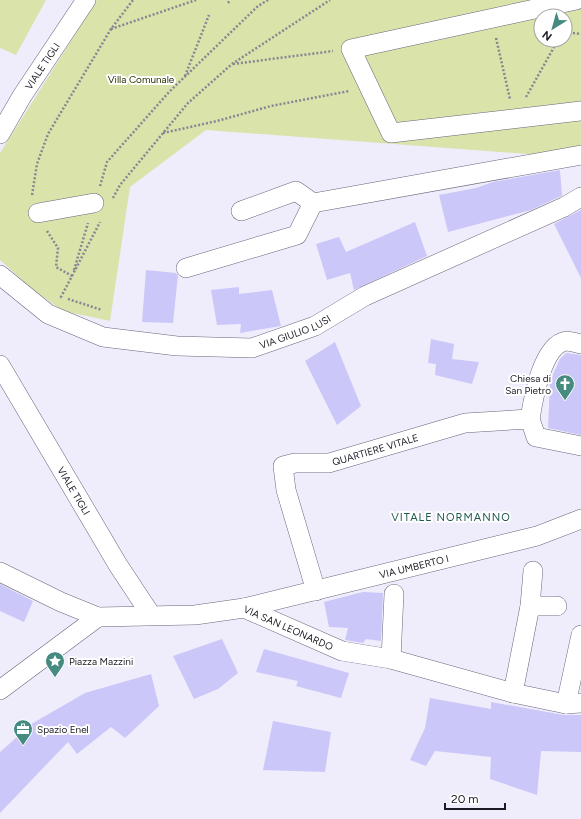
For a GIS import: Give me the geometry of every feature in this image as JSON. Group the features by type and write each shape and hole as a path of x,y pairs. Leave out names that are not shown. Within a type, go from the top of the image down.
{"street":[{"name":"VIALE TIGLI","path":"0,134 22,96 86,0"},
{"path":"576,0 351,49 391,133 581,111"},
{"path":"241,211 296,192 313,203 581,155"},
{"name":"VIA GIULIO LUSI","path":"0,275 48,314 103,337 177,346 252,348 315,326 365,296 564,207 581,197"},
{"path":"186,268 297,235 313,203"},
{"path":"38,213 103,207"},
{"path":"581,344 566,341 556,347 550,355 537,381 530,419 536,437 581,446"},
{"name":"VIALE TIGLI","path":"0,365 118,565 151,615"},
{"name":"QUARTIERE VITALE","path":"316,591 286,490 283,466 295,463 329,463 465,423 530,419"},
{"name":"VIA UMBERTO I","path":"244,608 537,536 581,519"},
{"name":"VIA SAN LEONARDO","path":"0,572 61,602 98,617 195,615 244,608 342,651 391,659 513,693 573,704"},
{"path":"513,693 530,606 533,572"},
{"path":"391,659 394,594"},
{"path":"530,606 557,606"},
{"path":"0,690 98,617"},
{"path":"573,704 581,635"}],"path":[{"path":"72,276 56,267 58,248 41,223 32,195 37,164 48,134 111,29 133,0"},
{"path":"111,29 196,0"},
{"path":"72,276 103,207 107,162 185,77 258,6 268,0"},
{"path":"102,310 61,297 103,207 188,103 232,64 330,0"},
{"path":"185,77 209,15"},
{"path":"496,36 514,119"},
{"path":"514,119 554,48"},
{"path":"232,64 351,49"},
{"path":"163,133 217,121 271,106 369,87"}],"green space":[{"path":"0,0 46,0 16,55 0,48"},
{"name":"Villa Comunale","path":"97,0 581,0 581,151 554,156 206,130 130,187 110,321 63,311 31,288 0,260 0,153"}],"building":[{"path":"560,170 562,196 531,210 448,232 439,195 476,188 493,182"},
{"path":"581,210 581,278 554,224"},
{"path":"415,222 427,256 354,290 350,273 327,280 316,244 339,237 346,252"},
{"path":"146,270 176,273 178,275 173,323 142,322"},
{"path":"239,287 239,294 272,290 281,326 240,333 241,324 217,325 211,290"},
{"path":"431,339 454,344 452,359 479,362 472,384 435,375 436,364 428,363"},
{"path":"335,342 361,406 337,425 305,361"},
{"name":"Chiesa di San Pietro","path":"566,353 581,355 581,435 548,428 550,381 560,359"},
{"path":"0,584 33,601 24,622 0,611"},
{"path":"363,592 383,593 381,641 366,639 363,643 345,640 348,628 329,627 324,602"},
{"path":"222,639 238,673 218,689 194,699 173,656"},
{"path":"264,649 349,673 341,698 296,686 298,681 256,672"},
{"path":"151,674 159,706 125,738 111,727 77,754 68,742 0,813 0,752 33,723 85,693"},
{"path":"430,698 491,709 491,702 564,715 581,715 581,752 541,751 537,795 490,779 491,757 435,751 426,766 410,760 425,728"},
{"path":"273,721 331,732 325,772 263,770"}],"place":[{"name":"Chiesa di San Pietro","path":"565,401"},
{"name":"Piazza Mazzini","path":"55,678"},
{"name":"Spazio Enel","path":"23,746"}],"district":[{"name":"VITALE NORMANNO","path":"451,517"}]}
